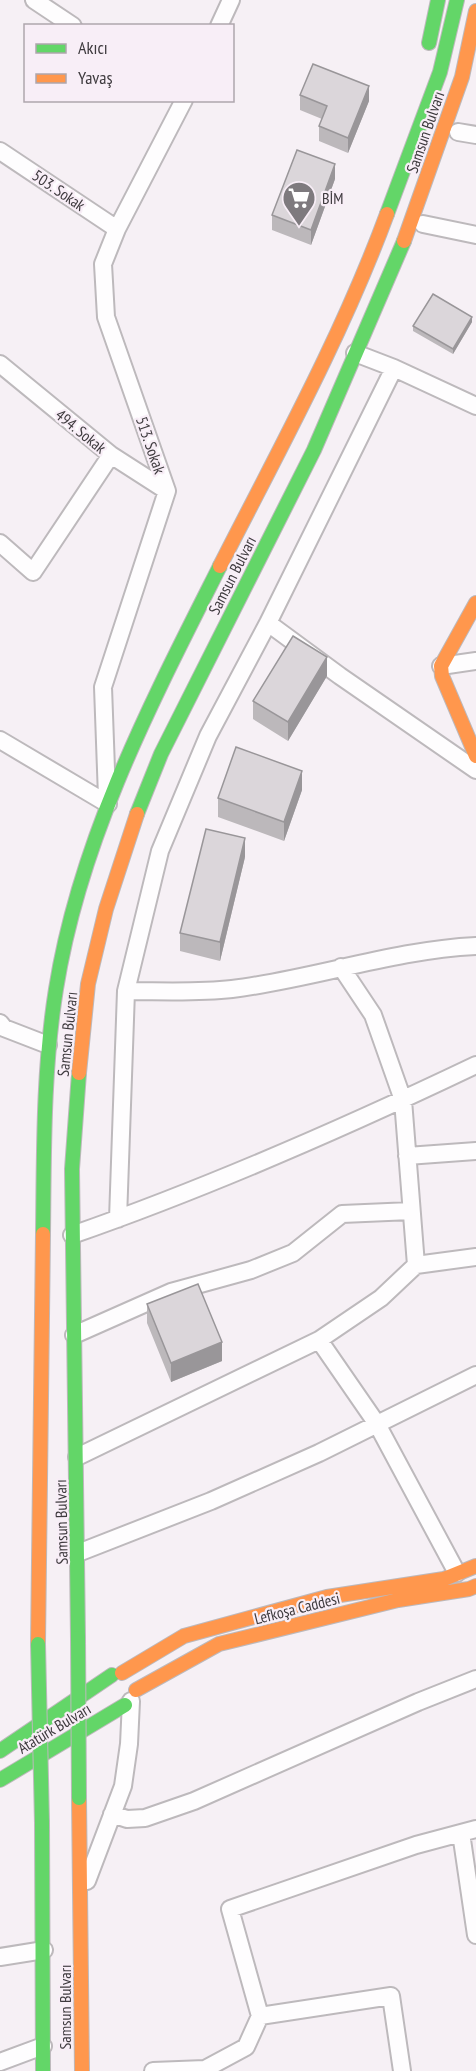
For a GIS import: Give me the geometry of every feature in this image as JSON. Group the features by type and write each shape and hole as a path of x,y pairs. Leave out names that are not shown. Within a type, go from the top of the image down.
{"main road":[{"path":"426,55 438,0"},
{"path":"44,2071 38,1644 43,1155 48,1046 56,987 93,842 108,804 144,718 323,363 364,276 440,72 457,0"},
{"path":"460,126 469,76 476,11"},
{"name":"Samsun Bulvarı","path":"82,2071 72,1157 88,984 116,871 161,754 314,450 402,247 469,76"},
{"path":"363,337 411,254 443,173"},
{"path":"323,363 352,264"},
{"path":"476,603 441,666 442,676 476,756"},
{"path":"0,1751 117,1674 184,1636 327,1597 444,1579 476,1566"},
{"name":"Lefkoşa Caddesi","path":"131,1699 219,1644 398,1600 476,1586"},
{"path":"117,1674 131,1677 135,1682 131,1699 120,1705 110,1701 105,1693 106,1683 117,1674"},
{"name":"Atatürk Bulvarı","path":"0,1780 131,1699"}],"street":[{"path":"34,0 71,24"},
{"path":"220,24 231,0"},
{"name":"513. Sokak","path":"108,804 103,687 167,491 106,317 104,264 117,229 183,102"},
{"path":"460,126 476,135"},
{"name":"503. Sokak","path":"0,151 117,229"},
{"path":"423,224 476,235"},
{"path":"355,353 394,368 476,406"},
{"name":"494. Sokak","path":"0,364 111,455 167,491"},
{"path":"118,1219 126,992 160,851 208,736 268,623 394,368"},
{"path":"0,543 33,572 111,455"},
{"path":"268,623 476,770"},
{"path":"441,666 476,661"},
{"path":"0,740 108,804"},
{"path":"126,992 230,989 300,978 342,967 452,947 476,946"},
{"path":"342,967 373,1015 403,1100 416,1265"},
{"path":"1,1027 48,1046"},
{"path":"72,1234 118,1219 296,1147 476,1065"},
{"path":"407,1156 476,1151"},
{"path":"74,1335 171,1292 251,1270 293,1253 342,1214 411,1211"},
{"path":"76,1457 320,1340 381,1298 416,1265 476,1257"},
{"path":"320,1340 377,1424 458,1574"},
{"path":"78,1553 211,1502 475,1379"},
{"path":"79,1803 88,1823 95,1824 112,1814 127,1819 145,1818 194,1801 418,1702 476,1679"},
{"path":"81,1899 123,1786 129,1744 131,1699"},
{"path":"153,2071 206,2070 246,2047 260,2016 230,1909 416,1845 469,1831 476,1935"},
{"path":"0,1957 44,1950"},
{"path":"260,2016 391,1996 402,2071"},
{"path":"8,2064 43,2046"}],"building":[{"path":"313,64 369,86 348,138 319,126 327,106 300,95"},
{"path":"297,150 335,164 311,230 272,215"},
{"path":"433,294 472,317 453,349 413,326"},
{"path":"293,636 327,657 288,722 253,701"},
{"path":"236,747 302,771 284,822 218,798"},
{"path":"206,829 245,838 220,942 180,933"},
{"path":"198,1284 222,1342 171,1363 147,1304"}],"traffic: fast":[{"path":"429,43 438,0"},
{"path":"387,214 440,72 457,0"},
{"path":"137,814 161,754 314,450 404,241"},
{"path":"43,1234 45,1111 49,1050 56,989 67,933 82,878 122,772 169,668 220,566"},
{"path":"78,1638 72,1169 79,1073"},
{"path":"78,1638 79,1798"},
{"path":"38,1644 42,1823"},
{"path":"0,1751 112,1675"},
{"path":"0,1780 125,1705"},
{"path":"42,1823 43,2071"}],"traffic: slow":[{"path":"404,241 462,77 476,11"},
{"path":"220,566 330,348 387,214"},
{"path":"476,603 441,666 442,676 476,756"},
{"path":"79,1073 88,984 106,909 137,814"},
{"path":"38,1644 43,1234"},
{"path":"122,1673 184,1636 327,1597 444,1579 476,1566"},
{"path":"136,1690 219,1644 398,1600 476,1586"},
{"path":"79,1798 82,2071"}],"place":[{"name":"BİM","path":"299,227"}]}
